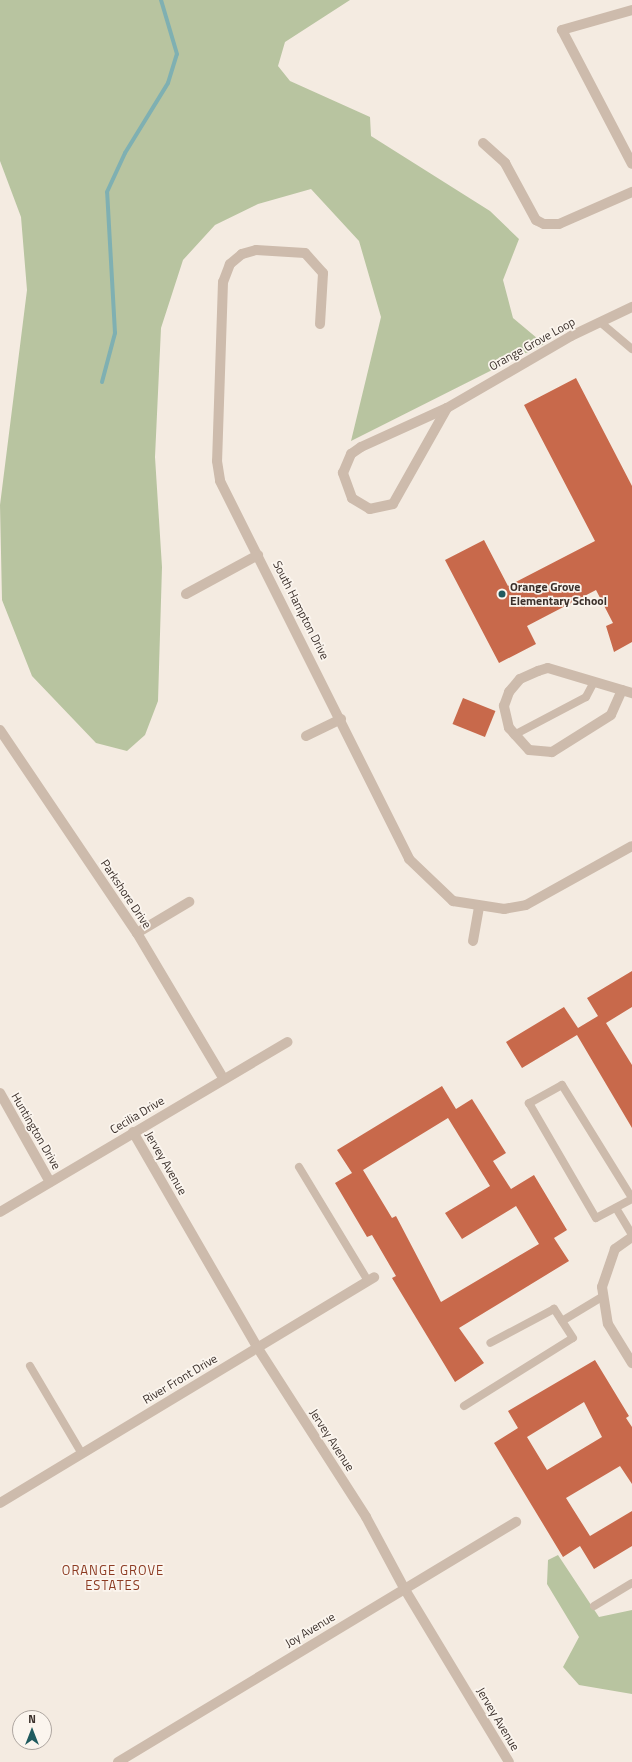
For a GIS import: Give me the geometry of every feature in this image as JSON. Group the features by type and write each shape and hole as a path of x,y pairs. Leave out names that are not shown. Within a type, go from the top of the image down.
{"street":[{"path":"632,10 562,30 632,164"},
{"path":"483,143 506,163 536,220 544,224 559,224 632,192"},
{"name":"South Hampton Drive","path":"320,324 324,296 323,273 305,253 256,250 242,254 230,264 223,282 216,461 220,481 341,718 408,858 453,901 479,907 526,905 632,846"},
{"name":"Orange Grove Loop","path":"447,408 393,504 370,509 352,498 343,474 351,454 360,446 447,408 600,322 632,307"},
{"path":"186,594 258,555"},
{"path":"548,668 627,691 611,715 552,752 529,750 514,735 504,706 509,692 520,679 548,668"},
{"path":"306,736 341,718"},
{"name":"Parkshore Drive","path":"0,730 137,934 223,1078"},
{"path":"137,934 189,902"},
{"path":"473,940 479,907"},
{"name":"Cecilia Drive","path":"0,1212 223,1078 288,1042"},
{"name":"Huntington Drive","path":"0,1093 50,1182"},
{"name":"Jervey Avenue","path":"133,1132 257,1347 366,1517 404,1588 508,1762"},
{"path":"632,1236 616,1249 606,1267 602,1297 608,1324 632,1363"},
{"name":"River Front Drive","path":"0,1504 371,1279"},
{"name":"Joy Avenue","path":"118,1762 404,1588 516,1522"}],"lane":[{"path":"600,322 632,349"},
{"path":"514,735 586,697 594,682"},
{"path":"562,1085 632,1198 616,1208 596,1218 529,1103 562,1085"},
{"path":"299,1167 371,1279"},
{"path":"616,1208 632,1236"},
{"path":"562,1321 602,1297"},
{"path":"464,1406 573,1338 554,1309 490,1343"},
{"path":"30,1366 82,1454"},
{"path":"594,1606 632,1583"}],"green space":[{"path":"0,0 350,0 285,42 278,66 290,81 370,117 371,136 490,211 519,239 503,280 513,318 544,344 351,441 381,317 359,241 311,189 258,204 215,225 183,260 161,328 155,457 162,567 158,701 145,735 127,751 96,743 32,676 2,600 0,505 27,290 21,217 0,161"},
{"path":"558,1555 599,1617 632,1610 632,1694 579,1685 563,1667 579,1637 547,1584 548,1560"}],"building":[{"path":"576,378 632,486 632,642 614,652 606,626 613,623 596,590 527,626 536,644 499,663 445,560 484,540 508,586 595,541 524,405"},
{"path":"463,698 495,711 485,737 453,724"},
{"path":"632,971 632,1007 606,1023 632,1065 632,1128 577,1035 522,1068 506,1042 564,1007 578,1028 598,1016 587,998"},
{"path":"442,1086 456,1109 472,1099 506,1153 493,1161 511,1189 534,1175 567,1230 554,1238 569,1261 459,1328 484,1363 455,1382 392,1278 396,1276 372,1235 367,1237 335,1183 352,1173 337,1150","holes":["448,1118 490,1186 445,1213 462,1239 516,1206 539,1244 441,1302 396,1216 392,1218 363,1170"]},
{"path":"595,1360 629,1416 626,1418 632,1427 632,1484 620,1466 566,1498 590,1536 632,1511 632,1546 594,1569 580,1546 563,1557 494,1443 518,1428 508,1411","holes":["584,1402 602,1437 547,1470 527,1437"]}],"waterway":[{"path":"102,382 115,333 107,192 125,153 168,83 177,54 161,0"}],"place":[{"name":"Orange Grove Elementary School","path":"502,594"}],"district":[{"name":"ORANGE GROVE ESTATES","path":"113,1578"}]}
